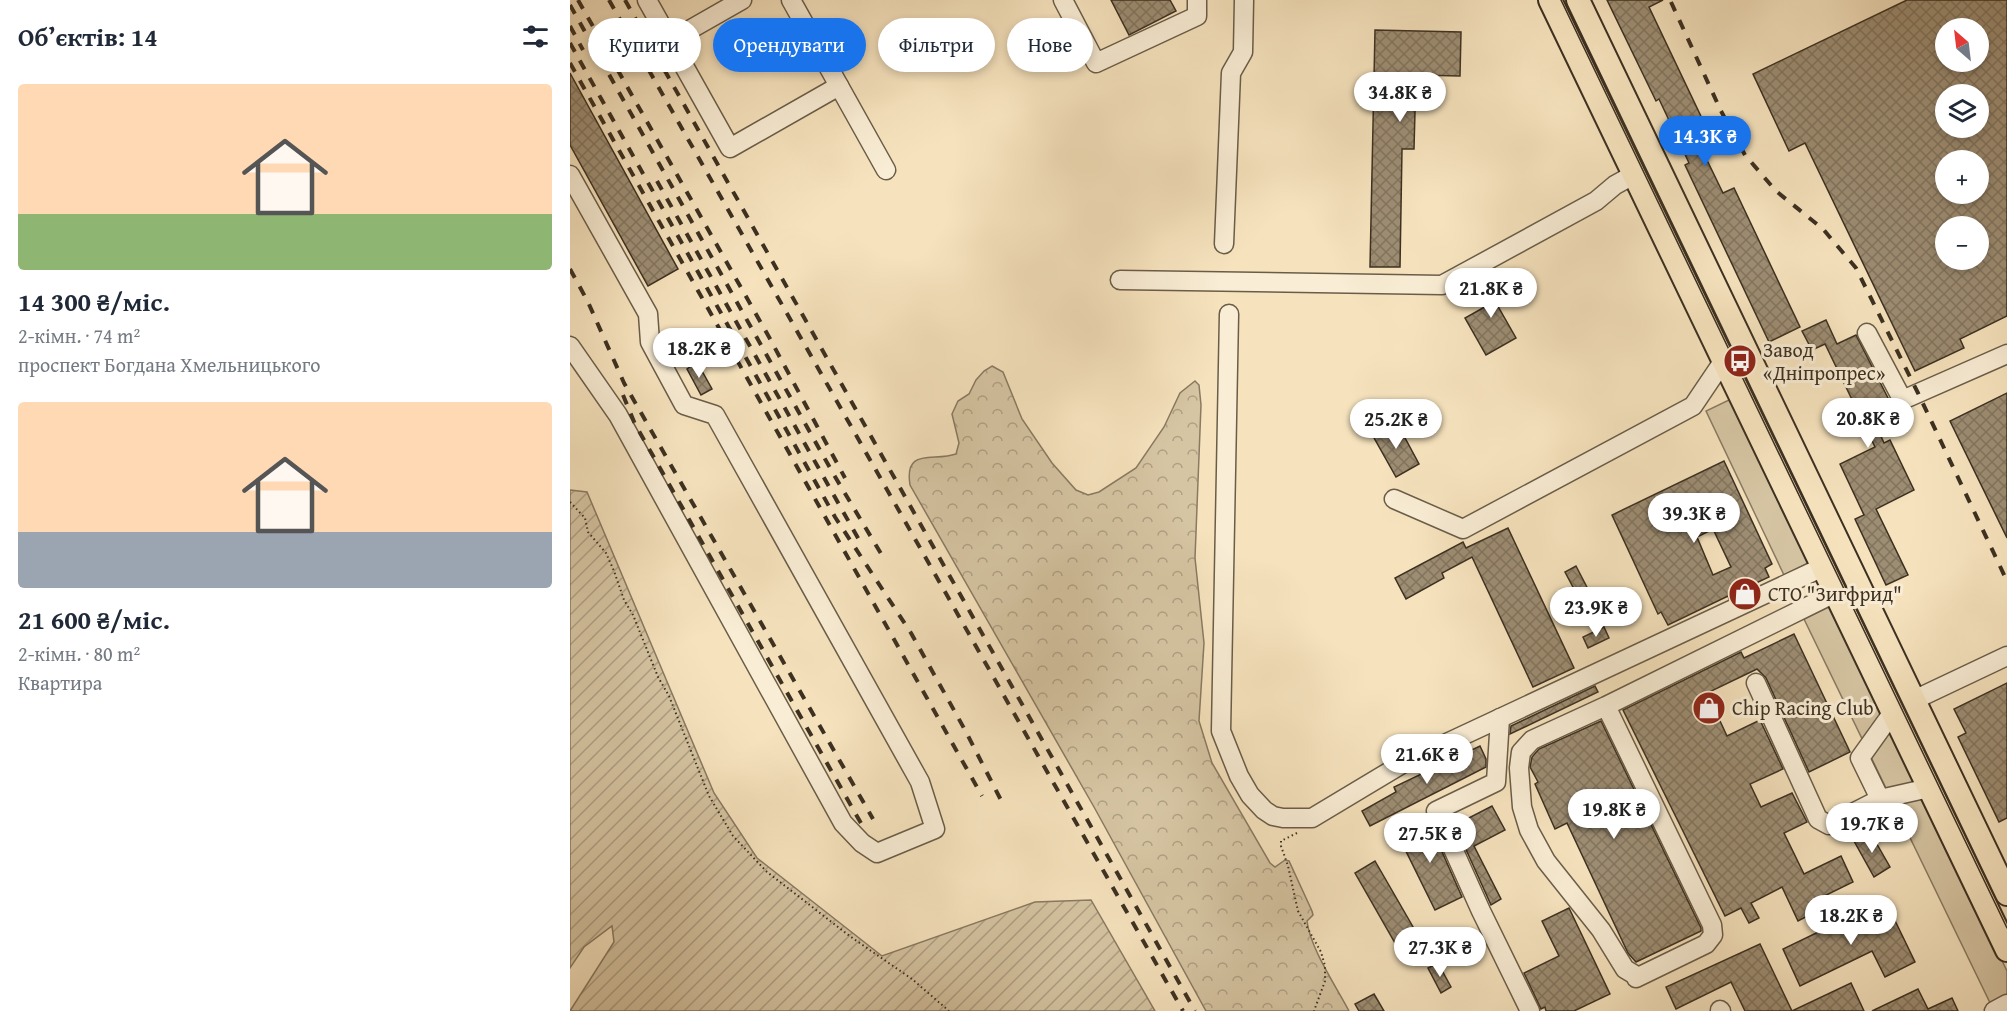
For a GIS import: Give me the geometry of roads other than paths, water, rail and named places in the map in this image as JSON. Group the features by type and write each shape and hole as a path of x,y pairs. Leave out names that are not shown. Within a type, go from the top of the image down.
{"main road":[{"path":"1550,0 2007,950"},
{"path":"1578,0 2007,894"}],"lane":[{"path":"647,0 657,18"},
{"path":"701,23 742,0"},
{"path":"791,0 886,170"},
{"path":"1063,0 1096,63 1197,16 1197,0"},
{"path":"1224,244 1231,73 1243,52 1244,0"},
{"path":"687,72 730,148 839,86"},
{"path":"1120,280 1442,285 1596,201 1615,185 1635,174"},
{"path":"570,175 648,314 650,342 684,405 715,415 920,782 935,829 877,853 862,843 843,823 618,415 570,347"},
{"path":"1228,314 1221,730 1239,776 1250,795 1273,816 1312,818 1402,764 1822,567"},
{"path":"1867,333 1901,397 1907,398 2007,354"},
{"path":"1394,499 1463,529 1693,406 1724,360"},
{"path":"1606,706 1712,925 1713,936 1706,944 1636,978 1625,969 1601,930 1546,861 1529,830 1521,807 1519,768 1521,752 1532,740 1835,593"},
{"path":"1914,700 2007,656"},
{"path":"1756,683 1818,819 1829,825 1880,799 1929,788"},
{"path":"1880,799 1860,758 1893,712"},
{"path":"1500,718 1496,782 1436,811 1481,911 1530,1011"},
{"path":"1994,1011 2007,1004"}],"tram line":[{"path":"1561,0 2007,928"}],"railway":[{"path":"578,0 769,337 845,478"},
{"path":"609,0 1183,1011"},
{"path":"625,0 1195,1011"},
{"path":"1671,2 1721,111 1745,155 1776,191 1823,229 1856,268 2007,581"},
{"path":"570,5 834,475 883,557"},
{"path":"570,26 583,50"},
{"path":"570,43 835,517 911,633 1003,804"},
{"path":"570,63 982,796"},
{"path":"657,181 863,547"},
{"path":"570,269 588,302 624,383 873,819"},
{"path":"623,395 635,424 862,825"}],"place":[{"name":"Завод «Дніпропрес»","path":"1740,361"},
{"name":"СТО \"Зигфрид\"","path":"1745,594"},
{"name":"Chip Racing Club","path":"1709,708"}]}
